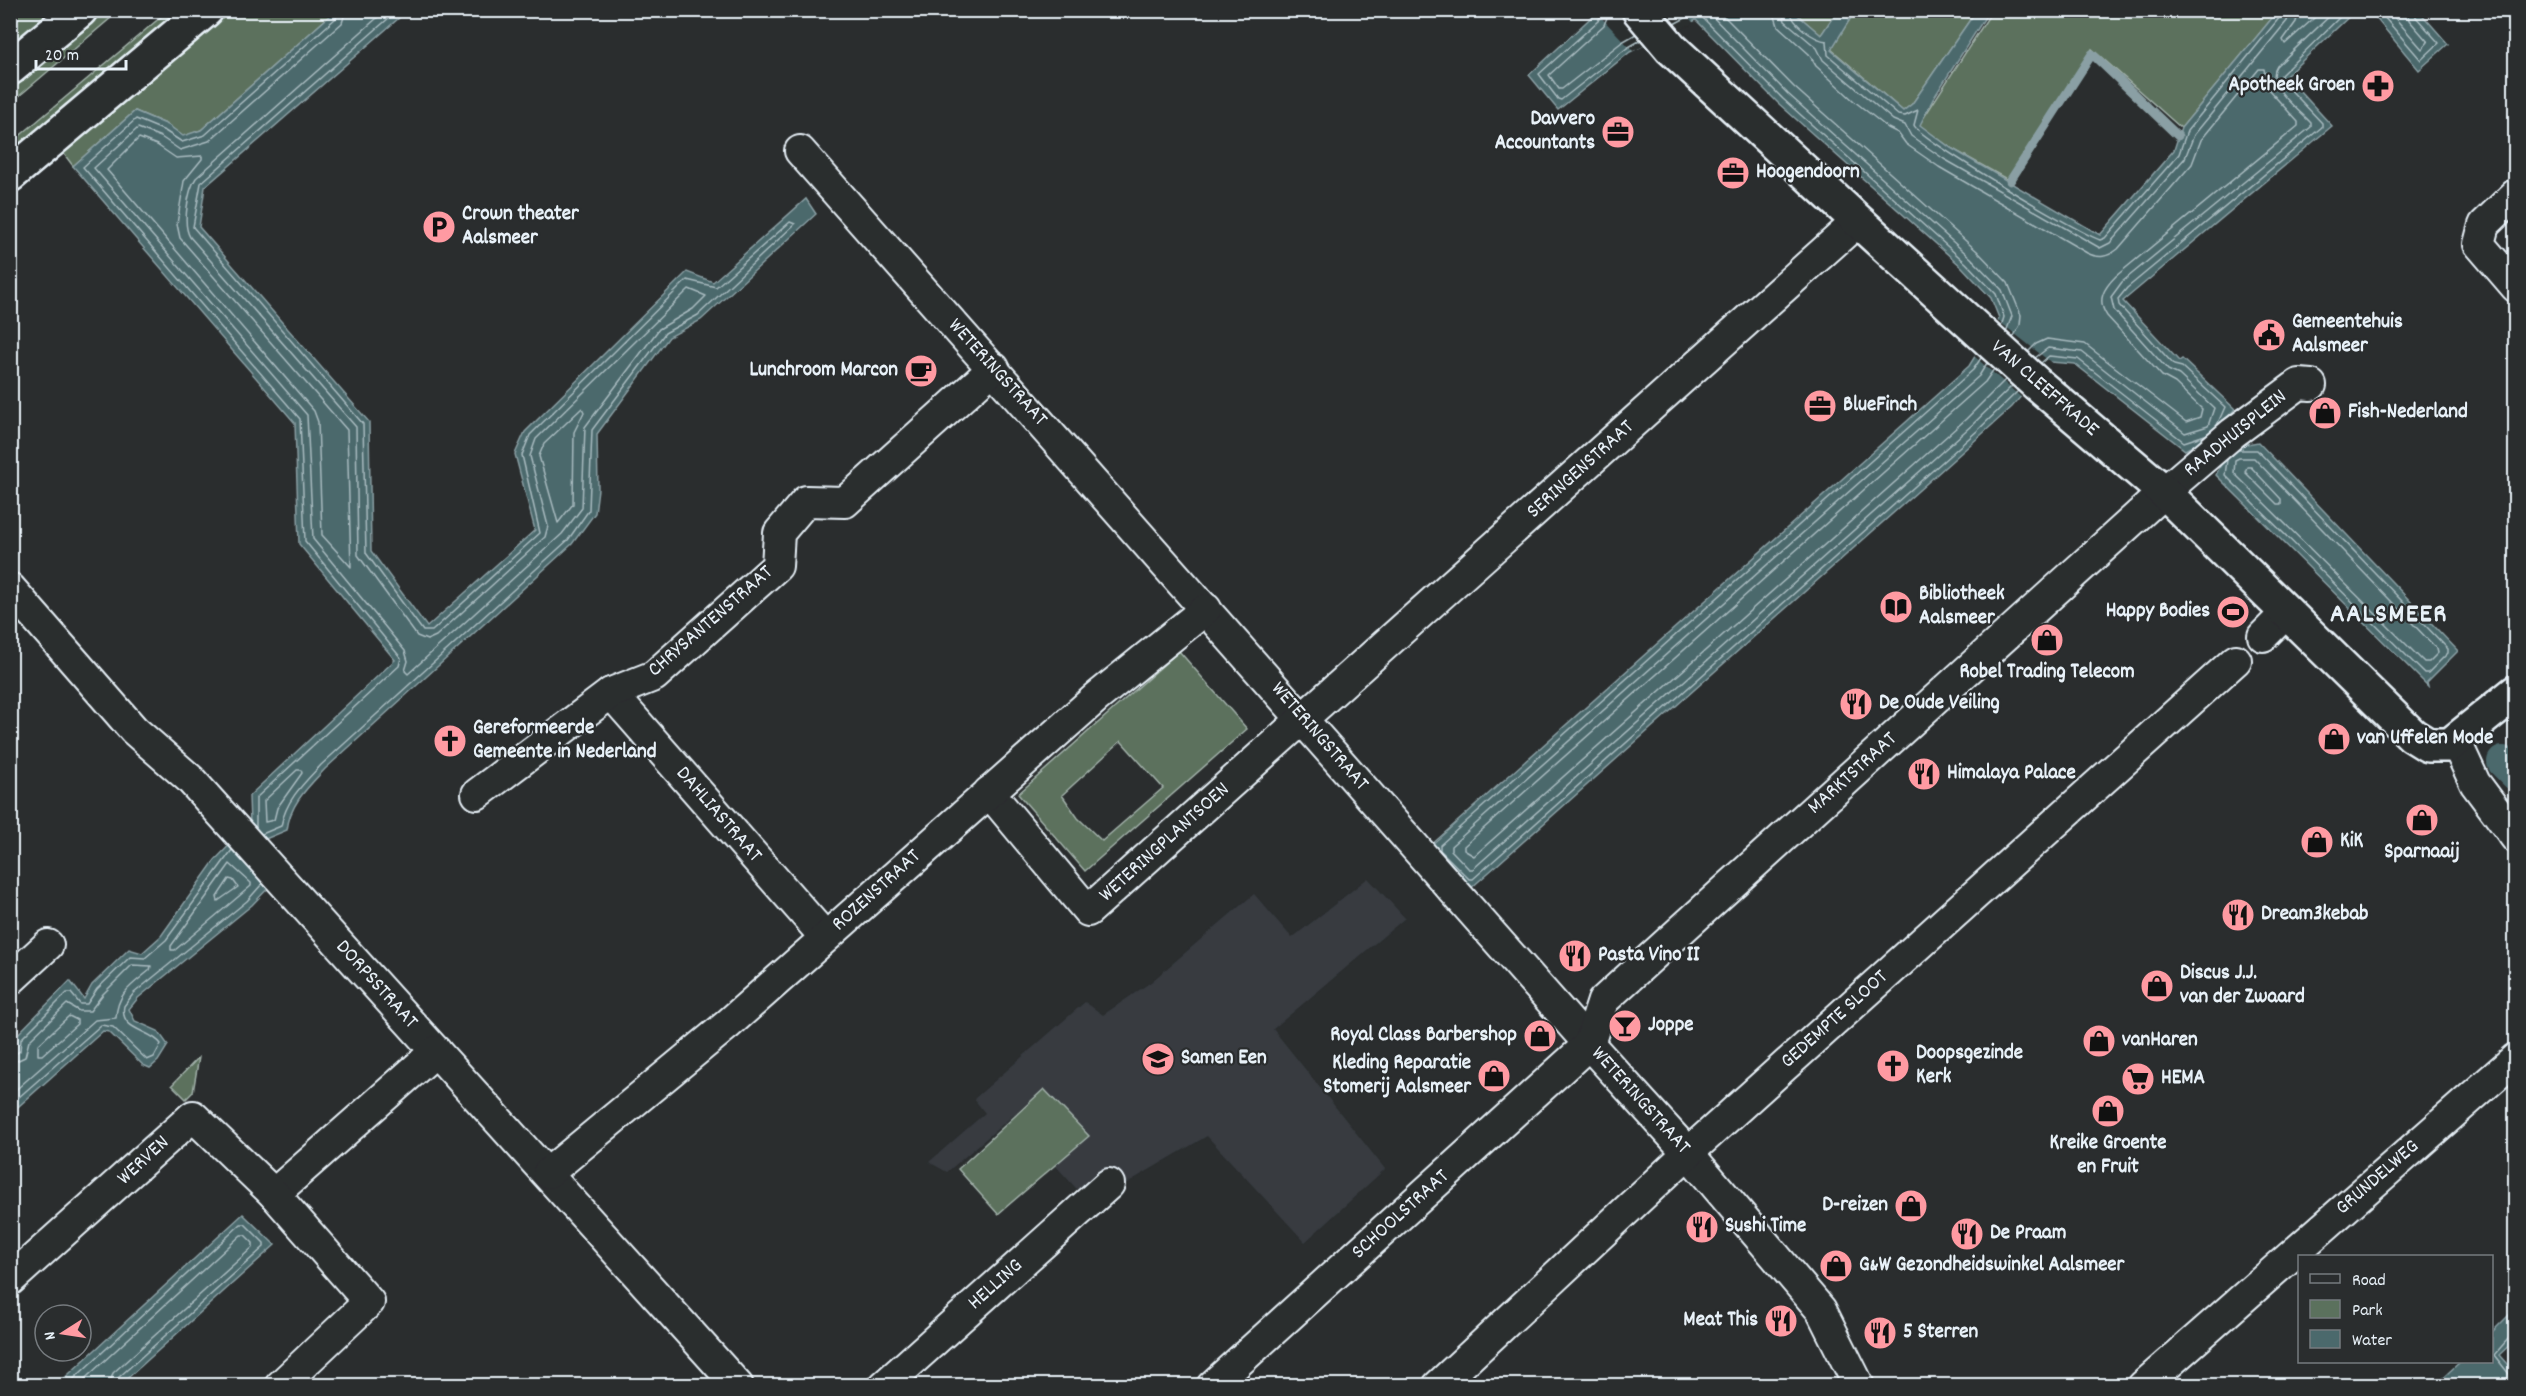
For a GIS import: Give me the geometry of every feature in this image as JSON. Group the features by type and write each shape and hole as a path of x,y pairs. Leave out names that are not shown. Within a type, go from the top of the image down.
{"main road":[{"path":"10,68 80,10"},
{"path":"10,175 206,10"},
{"name":"VAN CLEEFFKADE","path":"1640,10 1661,38 1858,221 2037,384 2164,492 2412,735 2428,745 2442,747 2456,742"},
{"path":"2456,742 2516,692"}],"street":[{"name":"WETERINGSTRAAT","path":"800,151 1688,1153 1821,1310 1832,1327 1859,1386"},
{"path":"2516,194 2484,225 2480,244 2516,287"},
{"name":"SERINGENSTRAAT","path":"1304,719 1858,221"},
{"name":"CHRYSANTENSTRAAT","path":"477,794 611,693 654,676 777,566 779,533 806,501 845,502 994,368"},
{"name":"RAADHUISPLEIN","path":"2164,492 2222,442 2299,384 2311,385"},
{"name":"MARKTSTRAAT","path":"1589,1044 1603,1001 2164,492"},
{"name":"DORPSSTRAAT","path":"10,588 134,730 190,779 738,1386"},
{"name":"ROZENSTRAAT","path":"548,1173 727,1025 1097,697 1206,609"},
{"path":"2263,636 2287,612"},
{"name":"GEDEMPTE SLOOT","path":"1438,1386 1688,1153 2236,660"},
{"name":"DAHLIASTRAAT","path":"611,693 825,937"},
{"name":"WETERINGPLANTSOEN","path":"989,792 1088,912 1304,719"},
{"path":"2456,742 2475,783 2516,838"},
{"path":"10,980 48,945"},
{"name":"SCHOOLSTRAAT","path":"1212,1386 1589,1044"},
{"path":"274,1194 436,1051"},
{"name":"GRUNDELWEG","path":"2143,1386 2241,1297 2516,1058"},
{"name":"WERVEN","path":"10,1280 193,1116 274,1194 369,1302 280,1386"},
{"name":"HELLING","path":"884,1386 1108,1184"}],"shaded area":[{"name":"Samen Een","path":"1368,878 1405,918 1273,1029 1385,1169 1305,1242 1207,1136 1120,1187 1095,1209 1055,1165 1089,1136 1044,1089 947,1172 929,1162 985,1113 974,1099 1085,1002 1103,1015 1151,982 1254,894 1292,938"}],"green space":[{"path":"11,11 68,11 11,59"},
{"path":"91,11 119,11 11,103 11,79"},
{"path":"168,11 194,11 11,163 10,144"},
{"path":"218,11 335,11 201,130 183,137 168,125 135,111 73,166 58,146"},
{"path":"1793,11 1837,11 1821,35"},
{"path":"1855,11 1976,11 1912,104 1903,111 1831,49"},
{"path":"1992,11 2278,11 2181,128 2092,49 2010,181 1951,148 1919,125"},
{"path":"1179,651 1247,729 1085,871 1018,794","holes":["1121,741 1163,788 1102,841 1078,818 1062,795"]},
{"path":"199,1057 193,1092 186,1099 172,1085"},
{"path":"1044,1089 1089,1136 998,1214 958,1169"}],"water":[{"path":"335,11 407,11 205,187 199,227 369,422 371,551 427,627 535,530 515,454 525,432 687,272 713,282 806,199 816,214 701,320 669,337 597,434 598,489 595,513 572,544 325,769 296,804 287,830 263,840 272,884 252,905 138,998 129,1009 135,1021 158,1031 168,1045 158,1061 150,1068 143,1065 109,1032 103,1031 11,1113 11,1053 15,1048 13,1039 70,981 84,999 92,985 129,949 142,953 161,936 215,860 250,824 249,796 395,660 299,544 295,423 73,166 135,111 168,125 183,136 201,130"},
{"path":"1598,11 1793,11 1821,35 1837,11 1855,11 1831,50 1903,111 1912,104 1976,11 1989,11 1933,99 1920,125 1951,148 2100,235 2174,150 2181,128 2278,11 2355,11 2286,76 2332,126 2123,301 2179,361 2182,359 2235,409 2222,423 2242,445 2258,442 2458,651 2427,682 2428,686 2216,475 2222,462 2203,440 2185,450 2075,364 2050,362 2012,407 1470,889 1429,847 1969,366 1999,318 1991,298 1962,267 1778,103 1696,20 1630,52 1558,110 1529,75"},
{"path":"2370,11 2419,11 2448,44 2419,70"},
{"path":"243,1214 275,1245 120,1385 57,1385 81,1363 93,1363 93,1352"},
{"path":"2515,1309 2515,1340 2499,1355 2515,1373 2515,1385 2435,1385 2459,1363 2493,1363 2493,1331"}],"pier":[{"path":"1598,11 1682,11 1694,23 1633,51 1597,13"},
{"path":"1996,319 2053,364 2023,399 1974,356"}],"waterway":[{"path":"2010,181 2092,54 2178,136"},
{"path":"2503,762 2516,775"}],"place":[{"name":"Apotheek Groen","path":"2378,86"},
{"name":"Davvero Accountants","path":"1618,132"},
{"name":"Hoogendoorn","path":"1733,173"},
{"name":"Crown theater Aalsmeer","path":"439,227"},
{"name":"Gemeentehuis Aalsmeer","path":"2269,335"},
{"name":"Lunchroom Marcon","path":"921,371"},
{"name":"BlueFinch","path":"1820,406"},
{"name":"Fish-Nederland","path":"2325,413"},
{"name":"Bibliotheek Aalsmeer","path":"1896,607"},
{"name":"Happy Bodies","path":"2233,612"},
{"name":"Robel Trading Telecom","path":"2047,640"},
{"name":"De Oude Veiling","path":"1856,704"},
{"name":"van Uffelen Mode","path":"2334,739"},
{"name":"Gereformeerde Gemeente in Nederland","path":"450,741"},
{"name":"Himalaya Palace","path":"1924,774"},
{"name":"Sparnaaij","path":"2422,820"},
{"name":"KiK","path":"2317,842"},
{"name":"Dream3kebab","path":"2238,915"},
{"name":"Pasta Vino II","path":"1575,956"},
{"name":"Discus J.J. van der Zwaard","path":"2157,986"},
{"name":"Joppe","path":"1625,1026"},
{"name":"Royal Class Barbershop","path":"1540,1036"},
{"name":"vanHaren","path":"2099,1041"},
{"name":"Samen Een","path":"1158,1059"},
{"name":"Doopsgezinde Kerk","path":"1893,1066"},
{"name":"Kleding Reparatie Stomerij Aalsmeer","path":"1494,1076"},
{"name":"HEMA","path":"2138,1079"},
{"name":"Kreike Groente en Fruit","path":"2108,1111"},
{"name":"D-reizen","path":"1911,1206"},
{"name":"Sushi Time","path":"1702,1227"},
{"name":"De Praam","path":"1967,1234"},
{"name":"G&W Gezondheidswinkel Aalsmeer","path":"1836,1266"},
{"name":"Meat This","path":"1781,1321"},
{"name":"5 Sterren","path":"1880,1333"}],"district":[{"name":"AALSMEER","path":"2389,615"}]}
